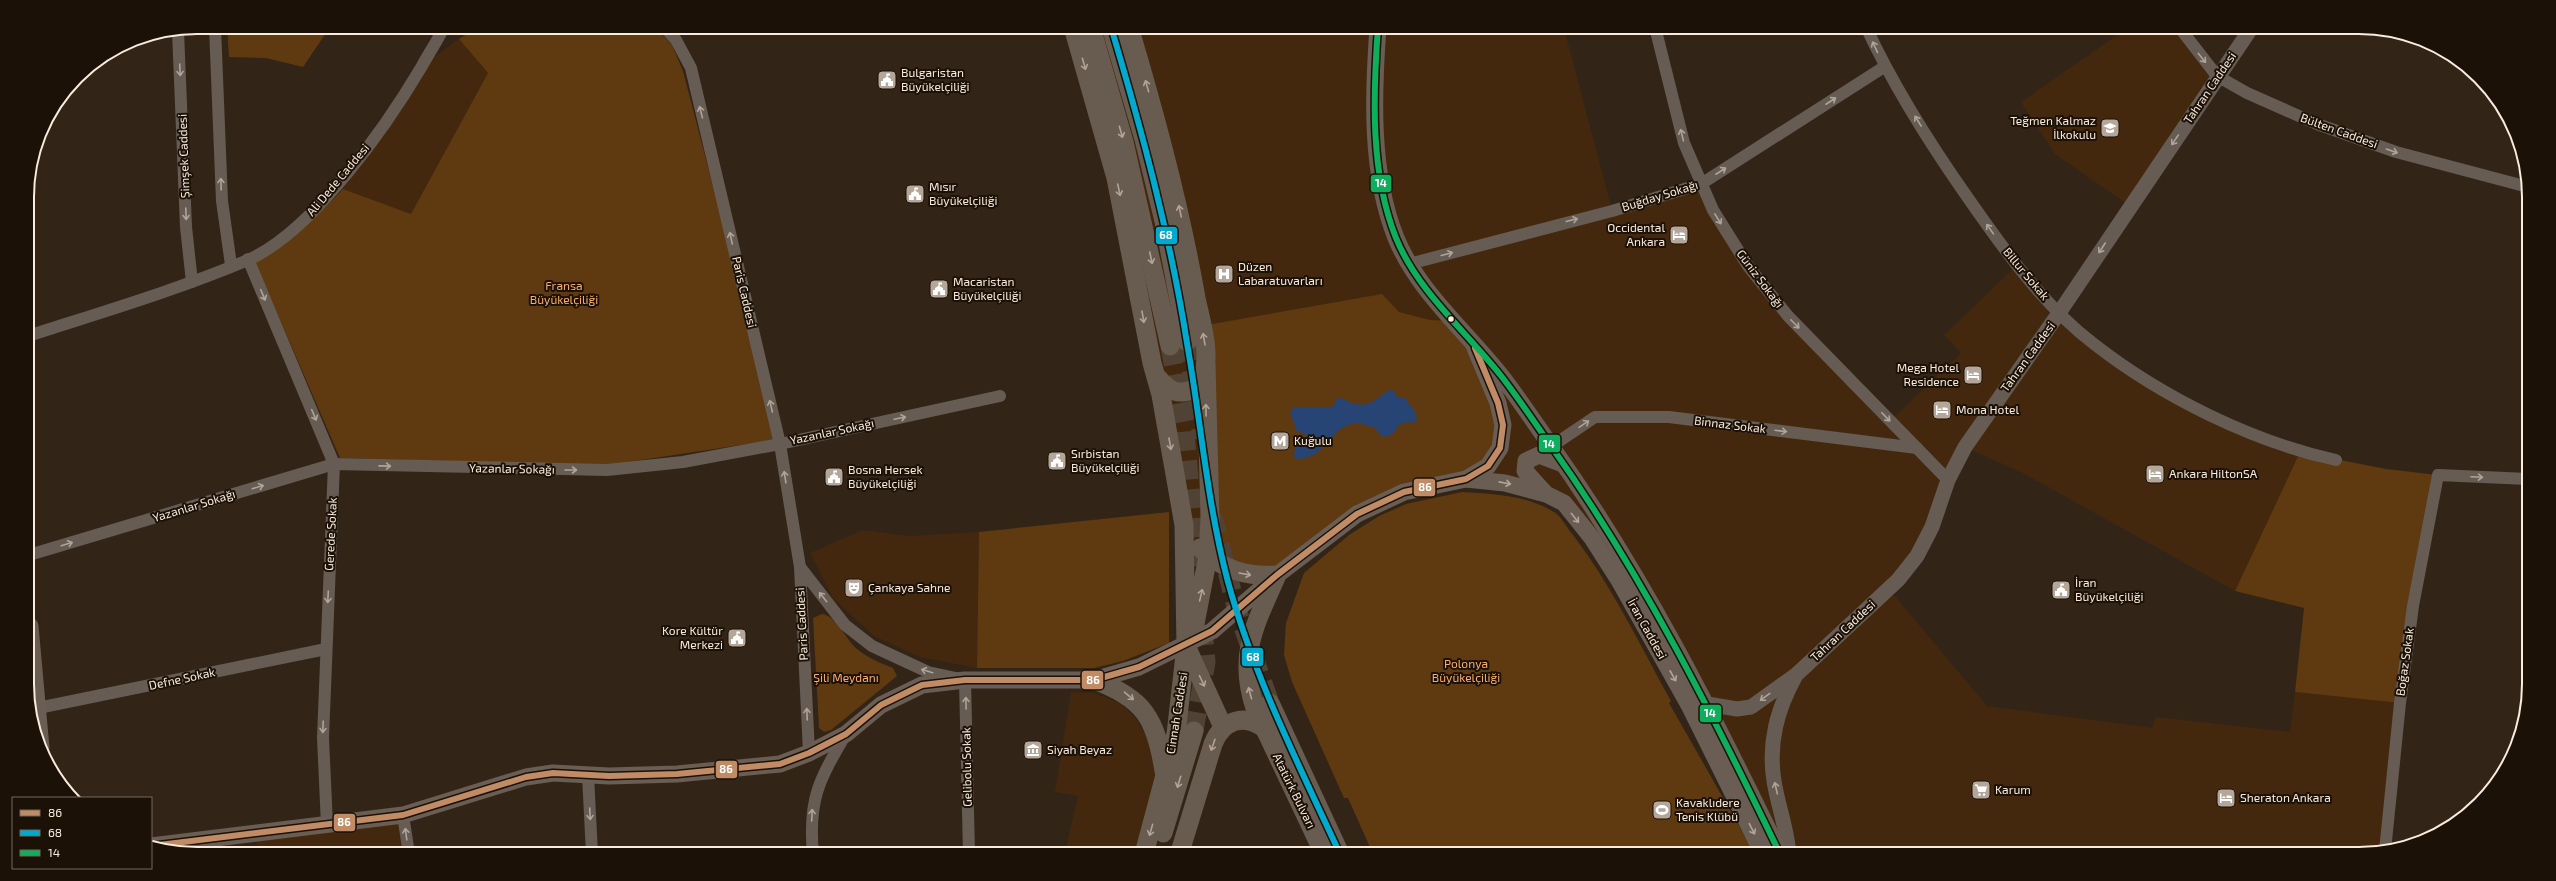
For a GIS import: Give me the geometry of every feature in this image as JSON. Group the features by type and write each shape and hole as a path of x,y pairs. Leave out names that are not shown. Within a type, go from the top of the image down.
{"main road":[{"path":"1075,34 1116,178 1152,363 1158,378 1184,525 1186,646 1223,727"},
{"path":"1093,34 1179,344 1164,220 1144,139 1113,34"},
{"path":"1131,34 1180,211 1205,347 1210,518 1208,556 1194,629 1186,646"},
{"name":"İran Caddesi","path":"1378,34 1375,113 1377,147 1384,196 1396,237 1409,264 1475,348 1502,377 1552,446 1641,584 1707,704 1777,847"},
{"path":"166,844 327,825 403,814 526,777 553,773 588,776 677,774 780,764 809,753 846,734 881,705 909,690 922,685 965,680 1094,680 1139,667 1186,646 1212,631 1277,575 1357,514 1404,492 1466,479 1480,471 1493,459 1500,448 1503,425 1498,403 1475,348"},
{"path":"1158,378 1172,390 1190,390 1200,384 1206,364"},
{"path":"1546,494 1525,471 1526,460 1539,455 1563,464"},
{"name":"İran Caddesi","path":"1466,479 1505,483 1546,494 1564,503 1592,538 1620,582 1689,705 1760,847"},
{"path":"1184,525 1192,538 1208,556 1231,571 1252,575 1277,575"},
{"name":"Atatürk Bulvarı","path":"1277,575 1254,624 1247,659 1248,686 1265,729 1321,847"},
{"name":"Cinnah Caddesi","path":"1146,847 1176,734 1186,646"},
{"path":"34,667 39,723"},
{"path":"1094,680 1124,692 1138,704 1148,718 1157,736 1165,779"},
{"name":"Atatürk Bulvarı","path":"1270,703 1337,847"},
{"path":"1183,847 1213,744 1223,727 1231,722 1245,720 1257,723 1265,729"},
{"name":"Cinnah Caddesi","path":"1159,847 1194,731"}],"street":[{"path":"215,34 222,200 231,265"},
{"name":"Ali Dede Caddesi","path":"34,334 192,282 248,259 276,242 314,211 338,184 396,109 441,34"},
{"name":"Paris Caddesi","path":"670,34 676,40 691,68 780,444 800,567 809,753"},
{"name":"Güniz Sokağı","path":"1656,34 1684,143 1713,210 1748,266 1788,316 1948,480"},
{"name":"Billur Sokak","path":"1869,34 1884,67 1937,152 1993,234 2059,313 2094,344 2132,370 2205,413 2238,429 2292,450 2336,460"},
{"name":"Bülten Caddesi","path":"2184,34 2217,76 2285,111 2349,136 2434,164 2522,186"},
{"name":"Tahran Caddesi","path":"1707,704 1737,709 1751,707 1797,674 1898,580 1917,556 1932,527 1948,480 1965,446 2059,313 2217,76 2247,34"},
{"name":"Şimşek Caddesi","path":"178,35 186,227 192,282"},
{"name":"Buğday Sokağı","path":"1409,264 1612,210 1701,184 1884,67"},
{"name":"Gerede Sokak","path":"248,259 334,464 323,738 327,825"},
{"name":"Yazanlar Sokağı","path":"34,554 334,464 607,470 683,462 780,444 1000,396"},
{"name":"Binnaz Sokak","path":"1552,446 1594,417 1669,417 1917,448"},
{"name":"Boğaz Sokak","path":"2386,845 2398,710 2413,606 2438,475 2522,479"},
{"name":"Paris Caddesi","path":"800,567 845,625 872,646 921,669 965,680"},
{"name":"Defne Sokak","path":"38,708 326,649"},
{"name":"Tahran Caddesi","path":"1788,847 1787,833 1774,782 1772,745 1775,725 1786,694 1797,674"},
{"name":"Gelibolu Sokak","path":"965,680 969,847"},
{"path":"813,847 812,820 817,787 846,734"},
{"path":"588,776 592,847"},
{"path":"403,814 408,847"}],"shaded area":[{"path":"1075,34 1566,34 1612,210 1701,184 1748,266 1890,421 1961,353 1944,335 2017,265 2059,313 2166,390 2300,452 2235,591 2025,474 1965,447 1940,506 1889,589 1987,706 2152,728 2156,717 2290,732 2295,692 2400,703 2386,845 2370,847 1760,847 1689,705 1564,503 1492,480 1199,547 1192,538"},
{"name":"Teğmen Kalmaz İlkokulu","path":"2119,34 2184,34 2217,76 2130,206 2055,154 2021,102"},
{"path":"459,39 488,73 411,214 343,189 401,111 433,58"},
{"path":"863,530 909,536 979,532 977,668 920,657 874,636 833,598 810,553"},
{"path":"1071,692 1094,693 1120,703 1137,720 1150,743 1157,780 1138,847 1066,847 1078,796 1055,792"},
{"path":"403,815 408,847 257,847 256,834"}],"green space":[{"path":"227,34 325,34 303,67 266,58 229,57"},
{"name":"Fransa Büyükelçiliği","path":"467,34 662,34 672,45 683,71 722,221 774,440 608,465 340,458 255,262 302,228 323,210 343,189 411,214 488,73 459,39"},
{"path":"1382,294 1399,312 1430,320 1453,321 1502,415 1488,466 1404,492 1277,575 1208,556 1201,326"},
{"path":"2300,452 2386,469 2438,475 2400,703 2295,692 2304,608 2235,591"},
{"name":"Polonya Büyükelçiliği","path":"1462,492 1509,496 1544,506 1557,514 1587,554 1613,595 1671,701 1669,703 1751,847 1370,847 1348,798 1344,798 1292,682 1284,655 1286,623 1304,573 1349,535 1379,516 1406,504"},
{"path":"1169,512 1169,643 1123,661 1094,668 977,668 979,532"},
{"name":"Şili Meydanı","path":"822,614 837,623 857,649 874,660 893,668 897,676 831,730 824,732 819,728 813,618"}],"water":[{"path":"1389,390 1394,391 1398,398 1405,398 1416,413 1417,422 1402,423 1391,435 1385,437 1381,436 1375,428 1360,424 1349,425 1340,429 1319,451 1309,457 1297,459 1293,455 1297,444 1306,436 1304,433 1297,432 1290,412 1293,408 1332,407 1338,398 1362,405 1375,400"}],"tunnel":[{"path":"1187,342 1202,438"},
{"path":"1170,346 1184,423 1199,587"},
{"path":"1213,516 1236,607 1270,703"},
{"path":"1194,731 1206,662 1202,620"}],"transit line":[{"name":"68","path":"1113,34 1134,105 1164,223 1192,373 1215,522 1228,582 1264,686 1293,754 1337,847"},
{"name":"14","path":"1378,34 1375,80 1375,134 1378,161 1388,213 1396,238 1405,258 1430,294 1488,360 1515,394 1584,494 1616,544 1646,594 1702,697 1777,847"},
{"name":"86","path":"166,844 403,815 526,777 553,773 609,776 677,774 780,764 809,753 846,734 881,705 922,685 965,680 1094,680 1139,667 1212,631 1277,575 1357,514 1404,492 1466,479 1488,466 1500,448 1503,425 1498,403 1475,348"}],"place":[{"name":"Bulgaristan Büyükelçiliği","path":"887,80"},
{"name":"Teğmen Kalmaz İlkokulu","path":"2110,128"},
{"name":"Mısır Büyükelçiliği","path":"915,194"},
{"name":"Occidental Ankara","path":"1679,235"},
{"name":"Düzen Labaratuvarları","path":"1224,274"},
{"name":"Macaristan Büyükelçiliği","path":"939,289"},
{"name":"Mega Hotel Residence","path":"1973,375"},
{"name":"Mona Hotel","path":"1942,410"},
{"name":"Kuğulu","path":"1280,441"},
{"name":"Sırbistan Büyükelçiliği","path":"1057,461"},
{"name":"Ankara HiltonSA","path":"2155,474"},
{"name":"Bosna Hersek Büyükelçiliği","path":"834,477"},
{"name":"Çankaya Sahne","path":"854,588"},
{"name":"İran Büyükelçiliği","path":"2061,590"},
{"name":"Kore Kültür Merkezi","path":"737,638"},
{"name":"Siyah Beyaz","path":"1033,750"},
{"name":"Karum","path":"1981,790"},
{"name":"Sheraton Ankara","path":"2226,798"},
{"name":"Kavaklıdere Tenis Klübü","path":"1662,810"}]}
